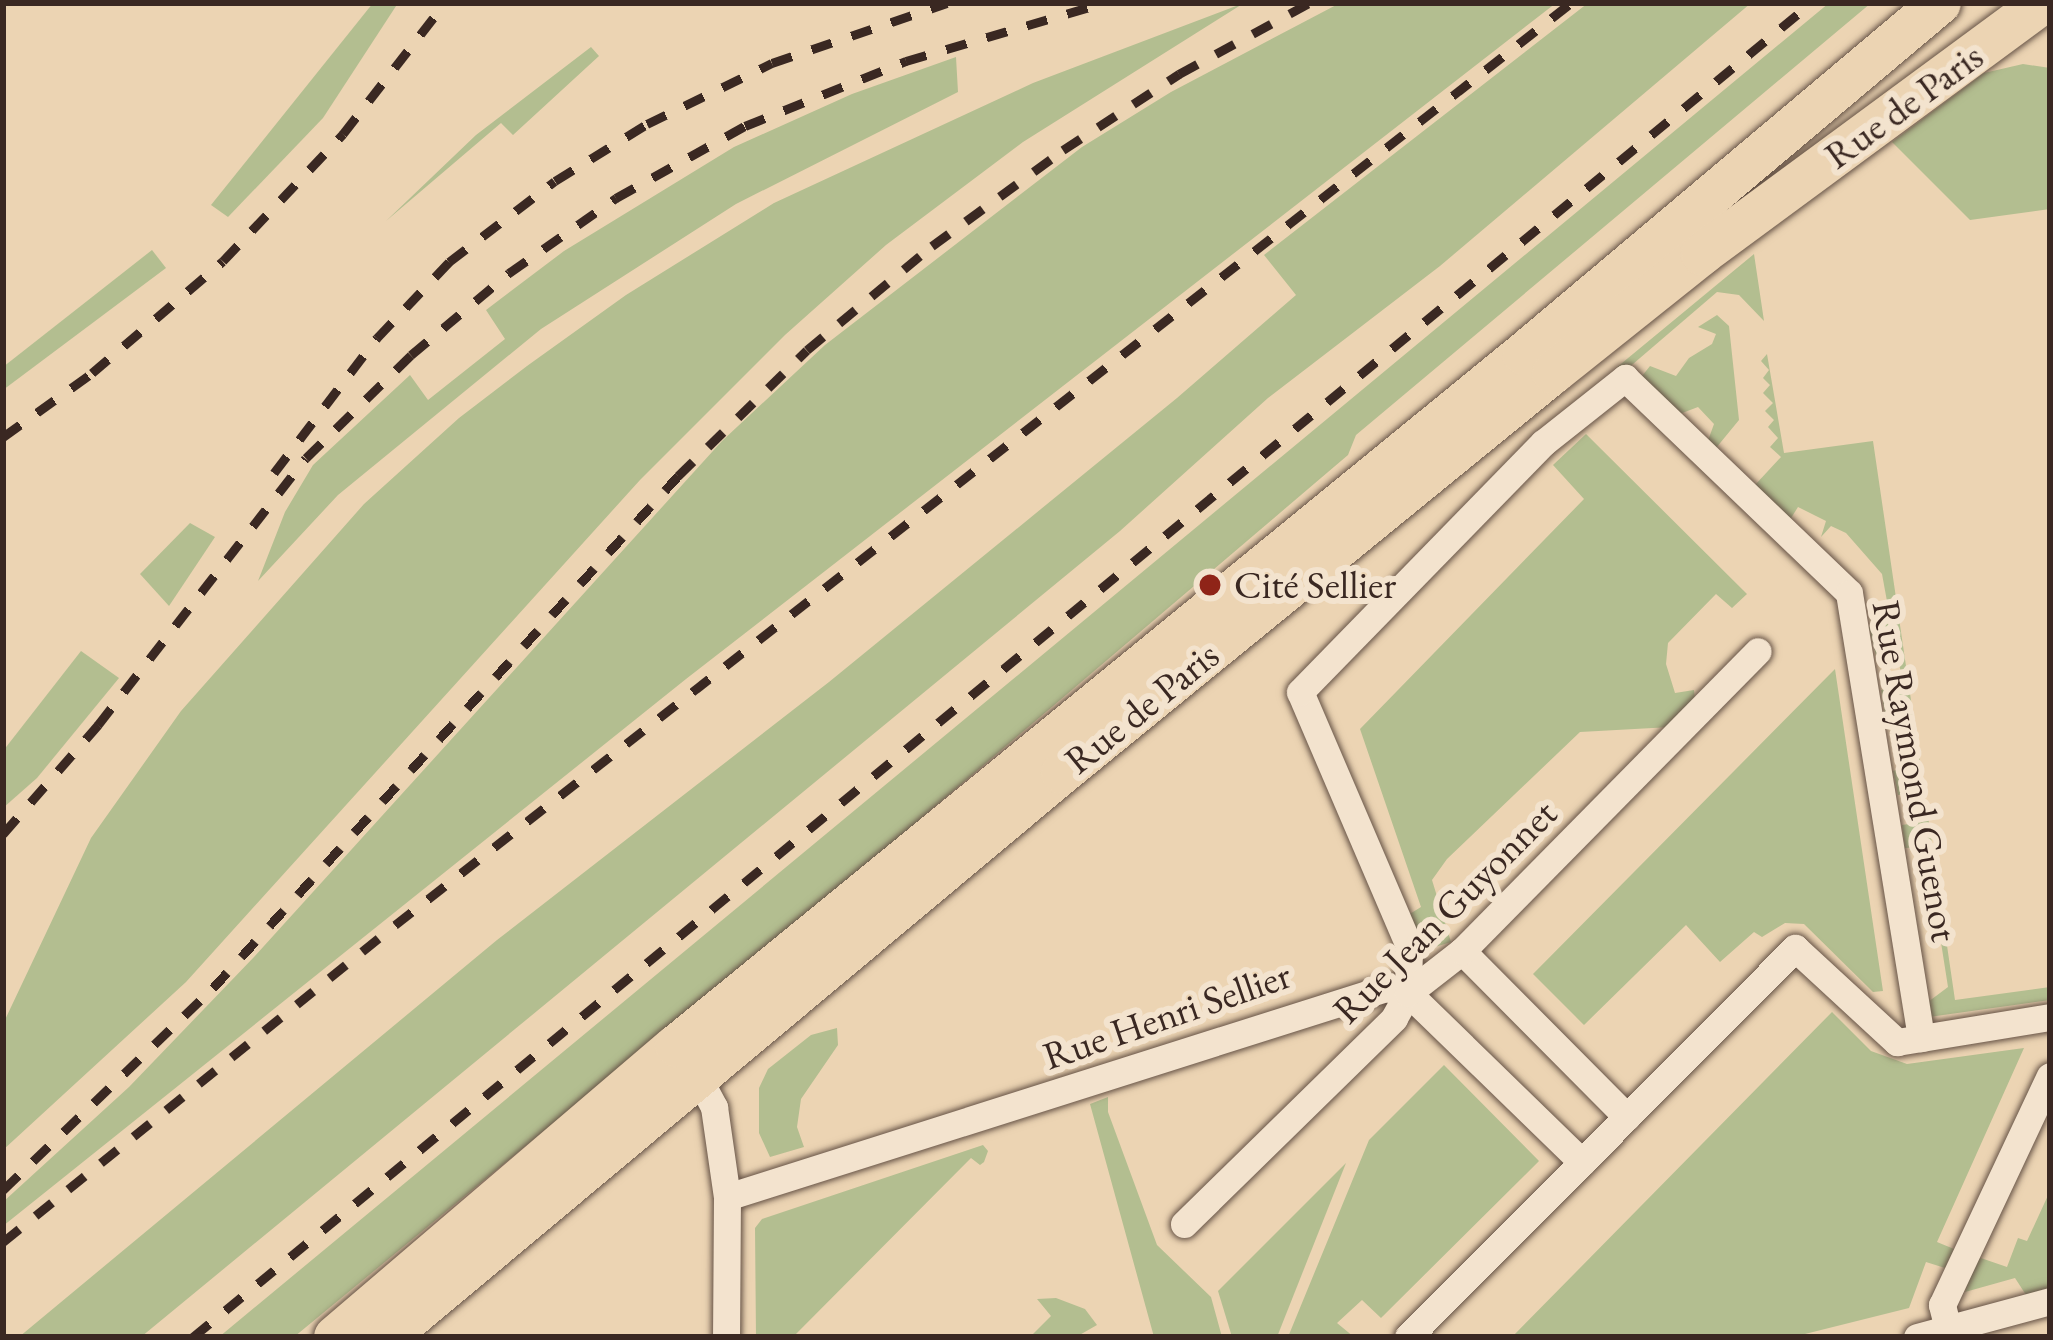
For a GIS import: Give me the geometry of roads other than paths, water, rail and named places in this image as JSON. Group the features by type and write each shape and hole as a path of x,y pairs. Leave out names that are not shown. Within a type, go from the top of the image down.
{"main road":[{"name":"Rue de Paris","path":"387,1337 689,1062 1940,3"},
{"name":"Rue de Paris","path":"335,1337 1062,772 1702,254 2035,8"}],"street":[{"name":"Rue Raymond Guenot","path":"1408,993 1409,946 1300,692 1543,443 1625,378 1849,593 1921,1038"},
{"name":"Rue Jean Guyonnet","path":"1184,1225 1394,1018 1408,993 1462,951 1758,651"},
{"path":"1408,1337 1796,948 1897,1042 2050,1017"},
{"path":"1462,951 1627,1117"},
{"name":"Rue Henri Sellier","path":"727,1197 994,1115 1353,995 1386,988 1408,993"},
{"path":"1408,993 1582,1162"},
{"path":"689,1062 714,1107 727,1197 726,1337"},
{"path":"1948,1329 1942,1305 2050,1076"},
{"path":"1917,1337 2050,1301"}],"railway":[{"path":"3,437 92,373 223,261 343,134 445,3"},
{"path":"274,473 377,338 449,262 555,181 647,124 772,63 947,3"},
{"path":"3,834 98,725 306,458 411,355 509,273 616,198 745,126 906,61 1103,3"},
{"path":"3,1190 213,988 678,476 807,350 932,246 1063,150 1179,74 1309,3"},
{"path":"3,1242 395,925 1571,3"},
{"path":"193,1337 1811,3"}],"place":[{"name":"Cité Sellier","path":"1210,585"}]}
